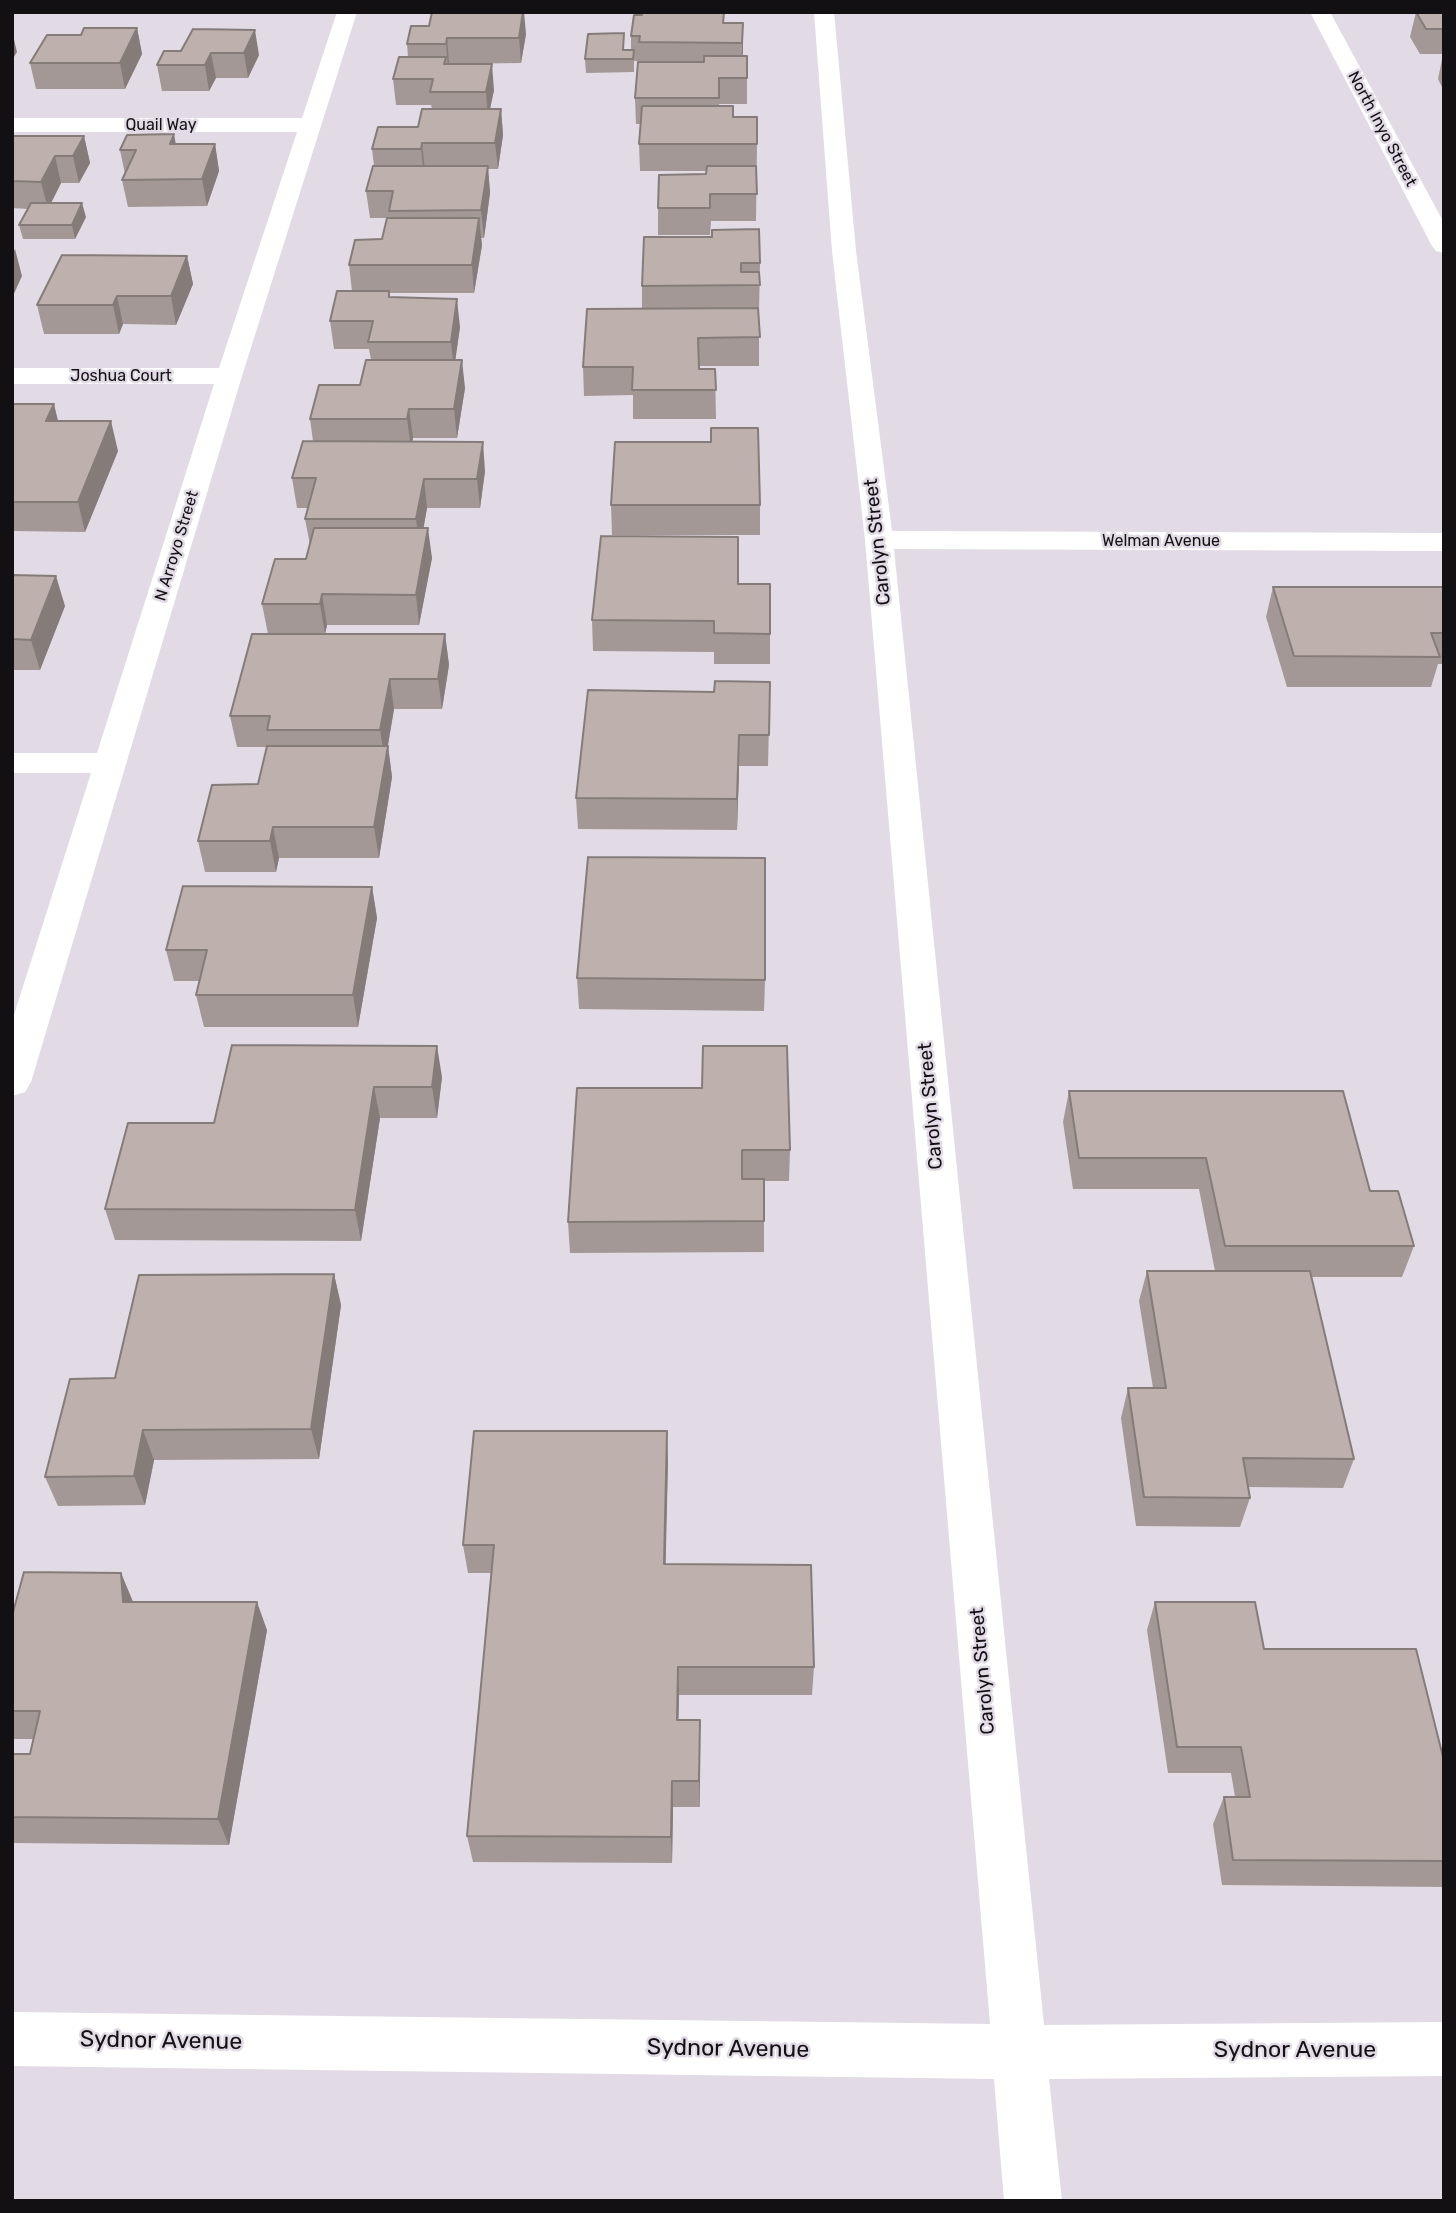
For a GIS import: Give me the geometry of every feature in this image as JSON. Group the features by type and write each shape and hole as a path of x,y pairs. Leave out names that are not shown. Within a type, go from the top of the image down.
{"street":[{"name":"N Arroyo Street","path":"12,1082 229,376 347,12"},
{"name":"Carolyn Street","path":"824,12 844,251 879,540 1033,2201"},
{"name":"North Inyo Street","path":"1320,12 1444,246"},
{"name":"Quail Way","path":"12,125 311,125"},
{"name":"Joshua Court","path":"12,376 229,376"},
{"name":"Welman Avenue","path":"879,540 1444,542"},
{"path":"12,763 110,763"},
{"name":"Sydnor Avenue","path":"12,2039 1019,2052 1444,2049"}],"building":[{"path":"432,12 523,12 519,38 447,38 446,44 407,44 411,26 429,26"},
{"path":"642,12 724,12 723,23 743,23 742,43 639,42 640,36 631,36 634,15 642,15"},
{"path":"1416,12 1444,12 1444,29 1426,29"},
{"path":"84,28 137,28 120,63 30,63 47,35 81,35"},
{"path":"193,29 255,30 244,53 211,53 205,65 157,65 164,51 181,51"},
{"path":"624,33 623,50 634,50 633,59 585,59 588,34"},
{"path":"704,56 747,56 747,78 719,78 719,98 635,98 638,62 704,62"},
{"path":"399,57 446,57 444,64 492,64 486,92 430,92 433,79 393,79"},
{"path":"642,106 733,106 733,117 757,117 757,144 639,144"},
{"path":"422,109 501,109 495,143 422,143 421,149 372,149 378,127 418,127"},
{"path":"174,134 170,144 215,144 202,179 122,180 136,150 120,150 127,135"},
{"path":"12,136 84,136 73,156 55,156 41,182 12,181"},
{"path":"373,166 488,166 481,210 389,211 393,191 366,191"},
{"path":"707,166 756,166 757,194 710,194 710,208 658,208 659,175 706,174"},
{"path":"31,203 82,203 72,225 19,225"},
{"path":"387,218 479,218 472,265 349,265 355,240 382,239"},
{"path":"759,229 760,263 741,263 741,272 759,272 760,285 642,286 644,237 712,237 712,230"},
{"path":"62,255 187,256 171,296 117,296 113,305 37,305"},
{"path":"337,291 389,291 389,297 457,299 451,342 368,342 373,321 330,321"},
{"path":"758,308 760,337 698,338 699,369 715,369 716,390 632,390 633,367 583,367 587,309"},
{"path":"366,360 462,360 454,409 409,409 407,419 310,419 319,385 360,385"},
{"path":"12,404 54,404 46,421 111,421 78,502 12,502"},
{"path":"711,428 758,428 760,505 611,505 615,442 711,442"},
{"path":"303,441 483,442 477,479 424,479 416,519 305,519 316,478 292,478"},
{"path":"314,528 428,528 416,595 322,594 320,604 262,604 275,559 306,559"},
{"path":"601,536 738,537 738,584 770,584 770,634 714,633 714,621 592,620"},
{"path":"12,575 56,576 31,640 12,639"},
{"path":"1273,587 1444,587 1444,633 1431,633 1440,657 1294,656"},
{"path":"252,634 445,634 438,679 390,679 380,730 267,730 270,716 230,716"},
{"path":"715,681 770,682 769,735 739,735 737,799 576,798 588,690 714,692"},
{"path":"267,746 388,746 374,827 273,827 270,841 198,841 212,785 258,784"},
{"path":"588,857 765,858 765,980 577,978"},
{"path":"183,886 372,887 353,995 196,995 207,950 166,950"},
{"path":"232,1045 437,1046 432,1087 374,1087 355,1210 105,1209 128,1123 214,1123"},
{"path":"703,1046 787,1046 790,1150 742,1150 742,1179 764,1179 764,1221 568,1222 577,1088 702,1088"},
{"path":"1069,1091 1343,1091 1370,1191 1398,1191 1414,1246 1225,1246 1206,1158 1079,1158"},
{"path":"1147,1271 1310,1271 1354,1459 1243,1458 1250,1498 1144,1497 1128,1388 1166,1388"},
{"path":"334,1274 311,1429 143,1430 134,1476 45,1477 70,1379 115,1378 139,1275"},
{"path":"474,1431 667,1431 664,1564 811,1565 814,1667 678,1667 677,1720 700,1720 699,1781 672,1781 671,1837 467,1836 494,1545 463,1545"},
{"path":"24,1572 121,1573 123,1602 257,1602 218,1819 12,1817 12,1754 30,1754 40,1711 12,1711 12,1616"},
{"path":"1155,1602 1255,1602 1264,1649 1416,1649 1444,1761 1444,1861 1233,1860 1224,1797 1250,1797 1241,1747 1177,1747"}]}
